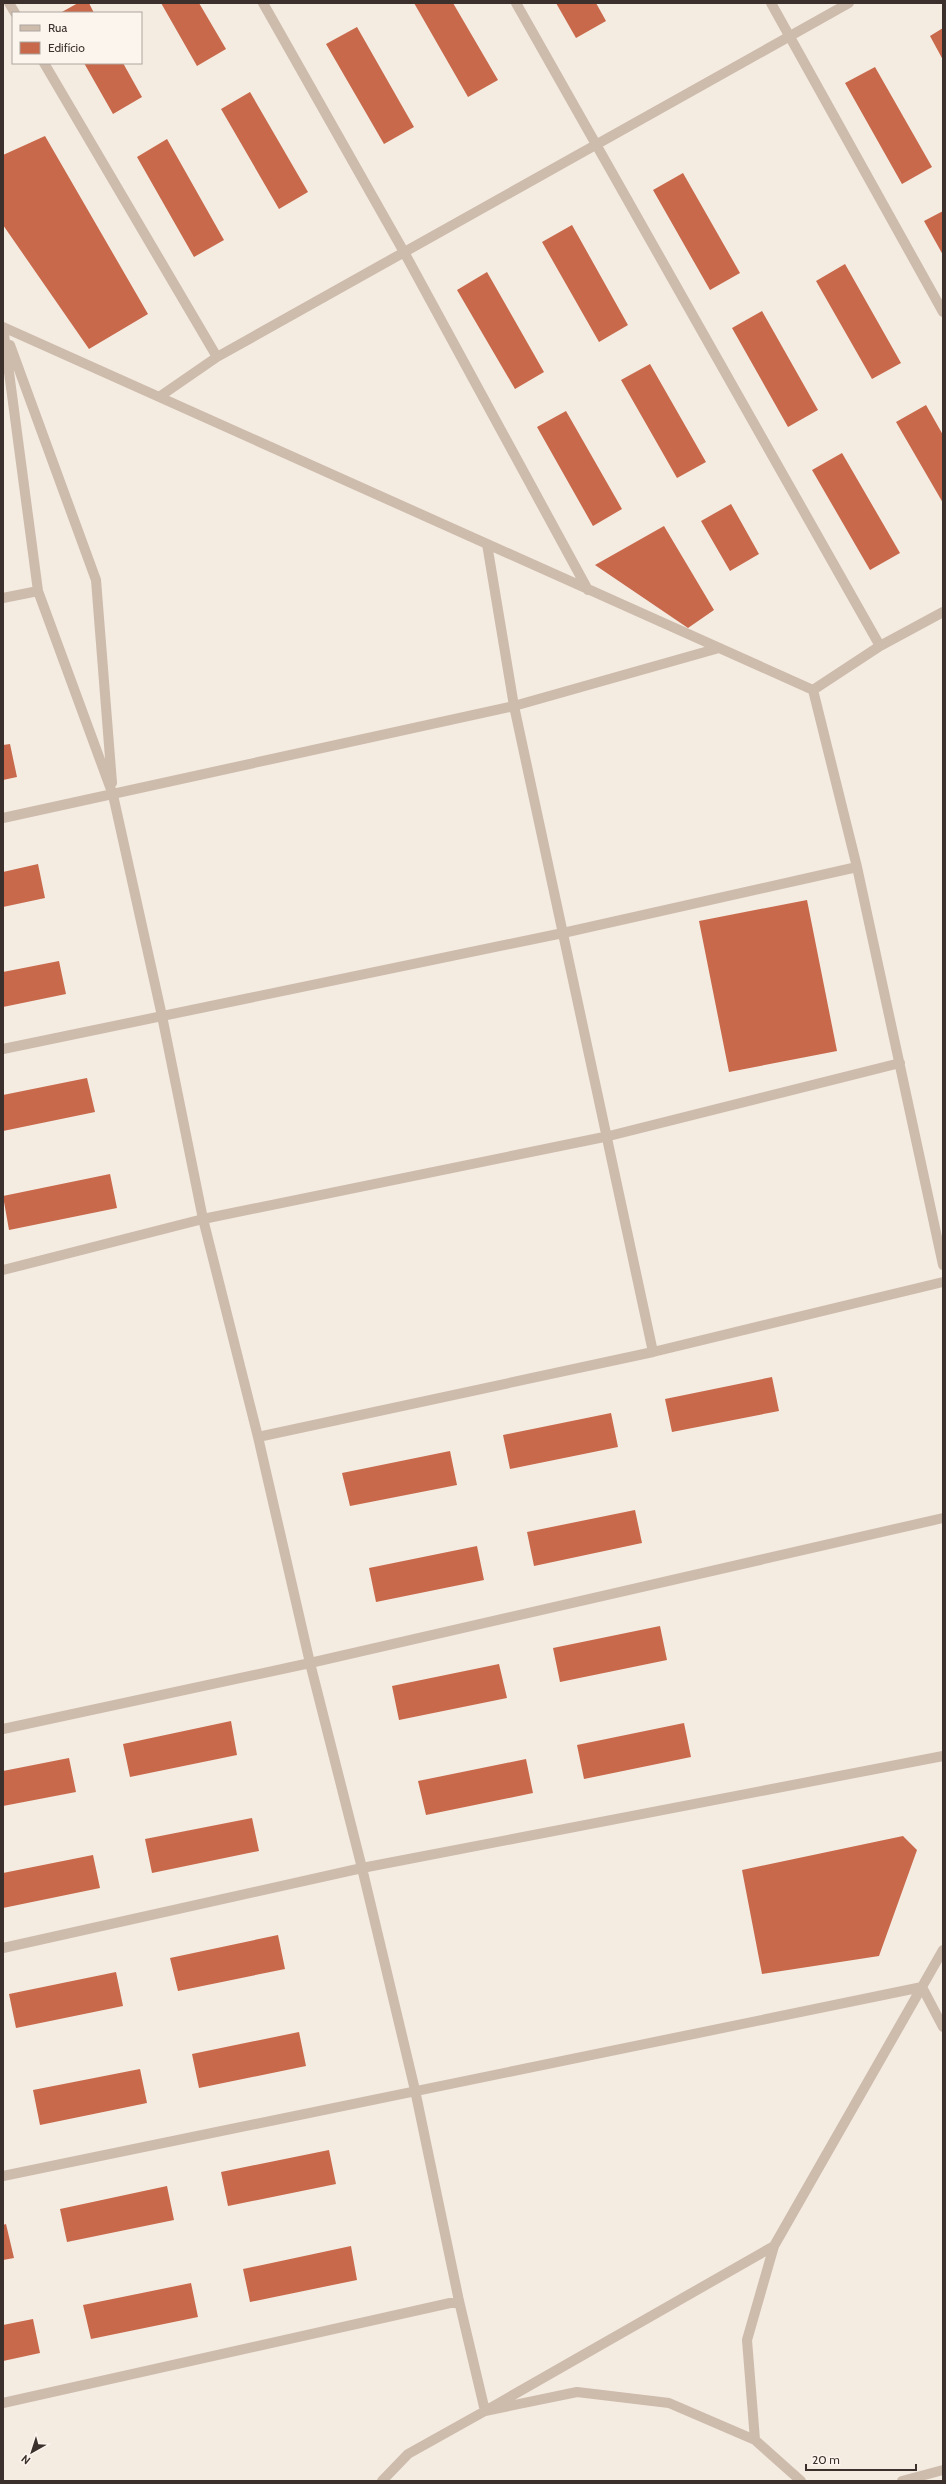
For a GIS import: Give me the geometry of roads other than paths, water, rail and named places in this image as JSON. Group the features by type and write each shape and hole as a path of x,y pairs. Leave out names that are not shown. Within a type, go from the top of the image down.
{"street":[{"path":"9,3 14,12"},
{"path":"263,3 404,252 588,590"},
{"path":"516,3 880,646"},
{"path":"770,3 943,312"},
{"path":"159,397 217,356 849,3"},
{"path":"45,64 217,356"},
{"path":"3,327 813,690"},
{"path":"3,327 38,591 113,795 162,1016 202,1219 258,1437 310,1663 362,1868 415,2090 459,2301 485,2411"},
{"path":"3,327 96,580 113,795"},
{"path":"487,544 514,706 608,1136 653,1352"},
{"path":"3,598 38,591"},
{"path":"813,690 880,646 943,612"},
{"path":"3,818 514,706 718,648"},
{"path":"813,690 857,867 943,1265"},
{"path":"3,1049 563,932 857,867"},
{"path":"3,1270 202,1219 608,1136 900,1063"},
{"path":"258,1437 653,1352 943,1282"},
{"path":"3,1729 310,1663 943,1518"},
{"path":"3,1948 362,1868 943,1756"},
{"path":"755,2440 747,2340 774,2246 943,1950"},
{"path":"3,2176 415,2090 922,1987"},
{"path":"922,1987 943,2027"},
{"path":"382,2481 408,2454 774,2246"},
{"path":"3,2403 459,2301"},
{"path":"485,2411 577,2392 669,2403 755,2440 801,2481"},
{"path":"902,2481 943,2470"}]}
